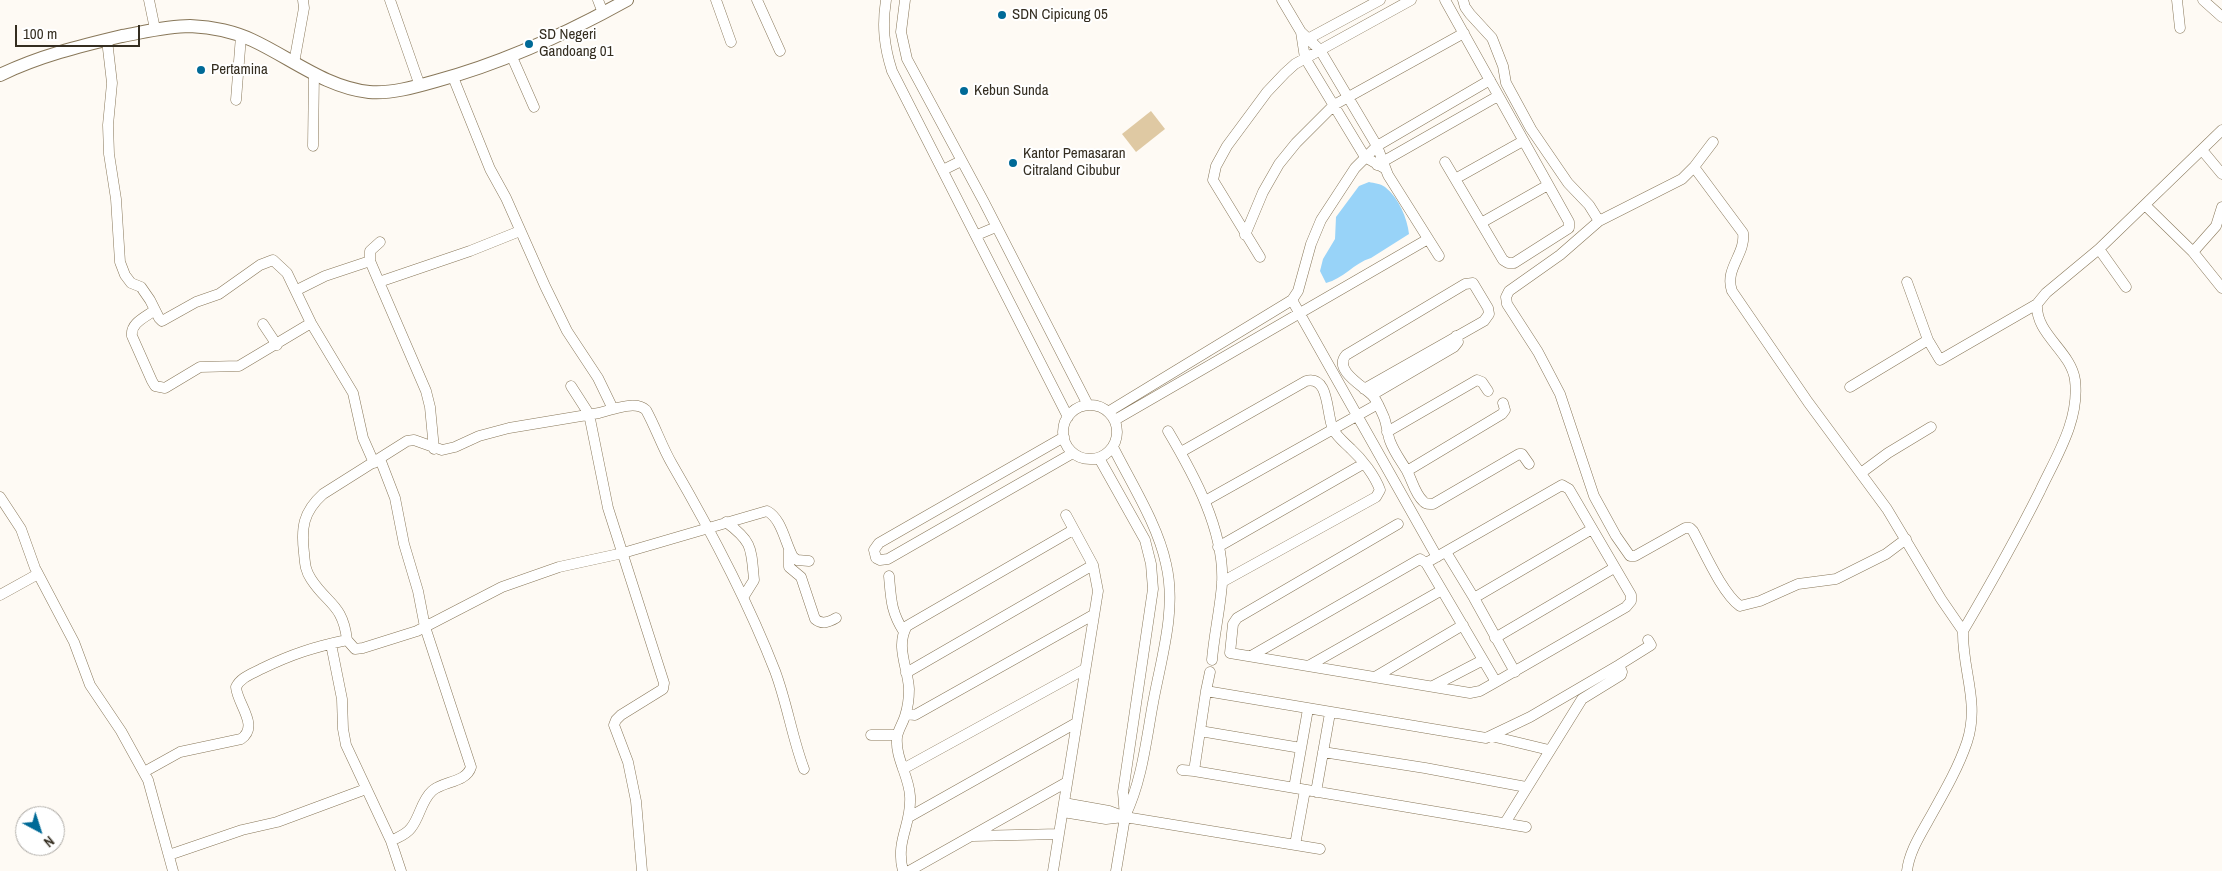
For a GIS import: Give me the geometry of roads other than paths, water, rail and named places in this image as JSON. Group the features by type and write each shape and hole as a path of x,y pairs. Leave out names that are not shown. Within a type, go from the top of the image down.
{"main road":[{"path":"0,75 25,63 64,50 155,29 189,26 225,31 242,36 340,86 370,92 420,86 512,57 627,0"}],"street":[{"path":"149,0 155,29"},
{"path":"294,63 304,8 303,0"},
{"path":"390,0 420,86"},
{"path":"598,0 603,13"},
{"path":"716,0 731,42"},
{"path":"757,0 780,51"},
{"path":"886,0 882,24 892,71 1068,417"},
{"path":"905,0 901,32 907,58 1088,405"},
{"path":"1282,0 1304,37 1320,50 1377,146 1381,164 1439,256"},
{"path":"1304,37 1380,0"},
{"path":"1260,257 1216,188 1213,180 1216,166 1240,126 1267,92 1296,64 1410,0"},
{"path":"1445,0 1569,222 1569,228 1514,263 1508,263 1503,260 1445,162"},
{"path":"1463,0 1465,7 1492,38 1503,66 1506,83 1531,129 1568,183 1589,205 1599,221"},
{"path":"2177,0 2180,28"},
{"path":"2202,0 2222,17"},
{"path":"1245,236 1263,192 1279,164 1296,142 1334,105 1464,33"},
{"path":"236,100 242,36"},
{"path":"1304,37 1305,58 1365,157 1381,164"},
{"path":"107,40 112,82 108,125 110,154 116,199 120,262 125,275 131,283 141,287 160,320 166,319 196,302 218,294 270,260 282,267 297,290 312,323 353,393 363,438 377,461 395,498 404,544 418,591 425,626 471,768 466,776 432,791 423,804 412,828 391,841"},
{"path":"512,57 534,107"},
{"path":"314,73 314,146"},
{"path":"453,77 490,169 506,198 568,331 598,378 613,409"},
{"path":"1112,416 1146,388 1292,300 1298,291 1311,244 1321,220 1337,193 1365,157 1377,146 1490,80"},
{"path":"1381,164 1498,96"},
{"path":"1907,282 1928,340 1938,359 1943,359 2037,304 2046,293 2099,249 2222,130"},
{"path":"1455,179 1523,140"},
{"path":"1713,142 1682,179 1599,221 1560,255 1509,291 1506,297 1507,304 1544,363 1560,394 1594,496 1606,520 1630,556 1636,556 1685,528 1690,528 1716,574 1735,602 1740,606 1760,601 1798,584 1836,579 1886,554 1906,539"},
{"path":"2202,150 2222,174"},
{"path":"943,170 961,161"},
{"path":"1694,167 1743,233 1744,241 1730,272 1729,282 1732,291 1789,376 1887,509 1941,599 1963,631"},
{"path":"1481,223 1548,186"},
{"path":"2145,205 2193,252 2222,288"},
{"path":"2193,252 2216,226 2222,207"},
{"path":"977,235 996,227"},
{"path":"379,282 470,251 520,231"},
{"path":"1112,416 1152,398 1428,239"},
{"path":"380,242 370,251 370,261 426,391 430,407 434,449"},
{"path":"2099,249 2126,286"},
{"path":"297,290 325,276 370,261"},
{"path":"1205,501 1356,416 1371,396 1454,347 1458,342 1456,336 1484,321 1489,314 1488,308 1472,283 1465,284 1346,355 1342,360 1343,365 1352,379 1371,396 1384,417 1387,432 1396,456 1407,471 1422,501 1427,504 1434,504 1519,454 1522,454 1529,464"},
{"path":"1292,300 1356,416 1441,555 1474,598 1515,672"},
{"path":"1907,871 1916,842 1960,758 1971,725 1972,696 1963,642 1963,631 2011,550 2060,450 2073,414 2076,394 2072,368 2039,320 2037,304"},
{"path":"155,310 131,330 152,382 160,388 168,387 200,366 239,366 312,323"},
{"path":"263,324 277,345"},
{"path":"1850,387 1928,340"},
{"path":"1180,452 1312,379 1318,382 1324,391 1333,430 1363,464 1380,490 1376,497 1222,582"},
{"path":"1387,432 1477,380 1482,382 1488,391"},
{"path":"571,386 589,414 608,508 664,685 663,689 622,715 616,720 614,725 628,762 634,794 642,871"},
{"path":"1146,388 1152,398"},
{"path":"1407,471 1502,414 1505,410 1503,403"},
{"path":"804,769 775,672 744,596 707,527 697,506 671,463 643,407 633,405 599,413 509,428 479,436 455,447 442,450 434,449 411,440 323,494 312,506 302,526 301,534 306,570 312,582 339,611 348,640 355,649 363,648 425,626 502,587 559,567 623,553 707,527 767,511 774,515 793,557 797,560 809,561"},
{"path":"1088,405 1099,406 1112,416 1117,436 1113,447 1100,458 1086,459 1073,453 1068,448 1064,437 1064,427 1068,417 1076,409 1088,405"},
{"path":"1861,473 1888,452 1931,427"},
{"path":"1168,431 1205,501 1218,547 1222,582 1212,660"},
{"path":"1064,437 879,543 874,550 876,558 880,560 888,559 1073,453"},
{"path":"1113,447 1157,536 1167,564 1169,590 1162,652 1136,794 1125,817"},
{"path":"1100,458 1144,540 1151,564 1153,588 1123,792 1125,817 1118,871"},
{"path":"1218,547 1363,464"},
{"path":"1398,524 1237,618 1233,624 1230,653 1470,693 1480,691 1515,672 1626,608 1631,601 1631,595 1569,489 1562,485 1426,563"},
{"path":"0,497 21,529 38,574 74,642 90,685 121,731 144,772 158,808 173,871"},
{"path":"1053,871 1098,591 1093,565 1066,515"},
{"path":"726,522 741,534 748,543 754,580 744,596"},
{"path":"1474,598 1592,529"},
{"path":"903,871 900,856 902,836 909,817 910,796 899,758 897,735 906,714 909,687 902,655 904,632 907,626 1073,530"},
{"path":"789,550 789,567 801,577 815,619 819,622 827,622 836,618"},
{"path":"1252,656 1420,559 1426,563 1496,682"},
{"path":"906,673 1093,565"},
{"path":"1495,638 1614,568"},
{"path":"0,595 38,574"},
{"path":"889,576 892,608 904,632"},
{"path":"1310,665 1442,590"},
{"path":"906,714 916,715 1093,615"},
{"path":"1375,678 1463,625"},
{"path":"144,772 180,752 242,739 250,726 236,691 238,682 279,660 300,652 348,640"},
{"path":"1491,736 1579,694 1618,664 1650,645 1648,640"},
{"path":"331,644 342,700 343,729 346,745 391,841 401,871"},
{"path":"1433,686 1483,660"},
{"path":"903,769 1085,669"},
{"path":"1194,771 1210,672"},
{"path":"1206,691 1478,737 1491,736 1549,750"},
{"path":"1505,823 1549,750 1579,694"},
{"path":"1294,788 1308,709"},
{"path":"1295,845 1323,752 1330,713"},
{"path":"909,817 1076,723"},
{"path":"1200,731 1301,748"},
{"path":"871,735 897,735"},
{"path":"1323,752 1526,787"},
{"path":"1182,770 1526,827"},
{"path":"909,871 1067,782"},
{"path":"169,855 242,830 277,822 366,789"},
{"path":"1064,807 1106,819 1125,817 1320,849"},
{"path":"970,836 1059,834"}],"water":[{"path":"1369,182 1383,186 1398,202 1409,234 1371,258 1359,263 1338,278 1326,283 1320,271 1323,259 1335,239 1336,217 1359,186"}],"place":[{"name":"SDN Cipicung 05","path":"1002,15"},
{"name":"SD Negeri Gandoang 01","path":"529,44"},
{"name":"Pertamina","path":"201,70"},
{"name":"Kebun Sunda","path":"964,91"},
{"name":"Kantor Pemasaran Citraland Cibubur","path":"1013,163"}]}
